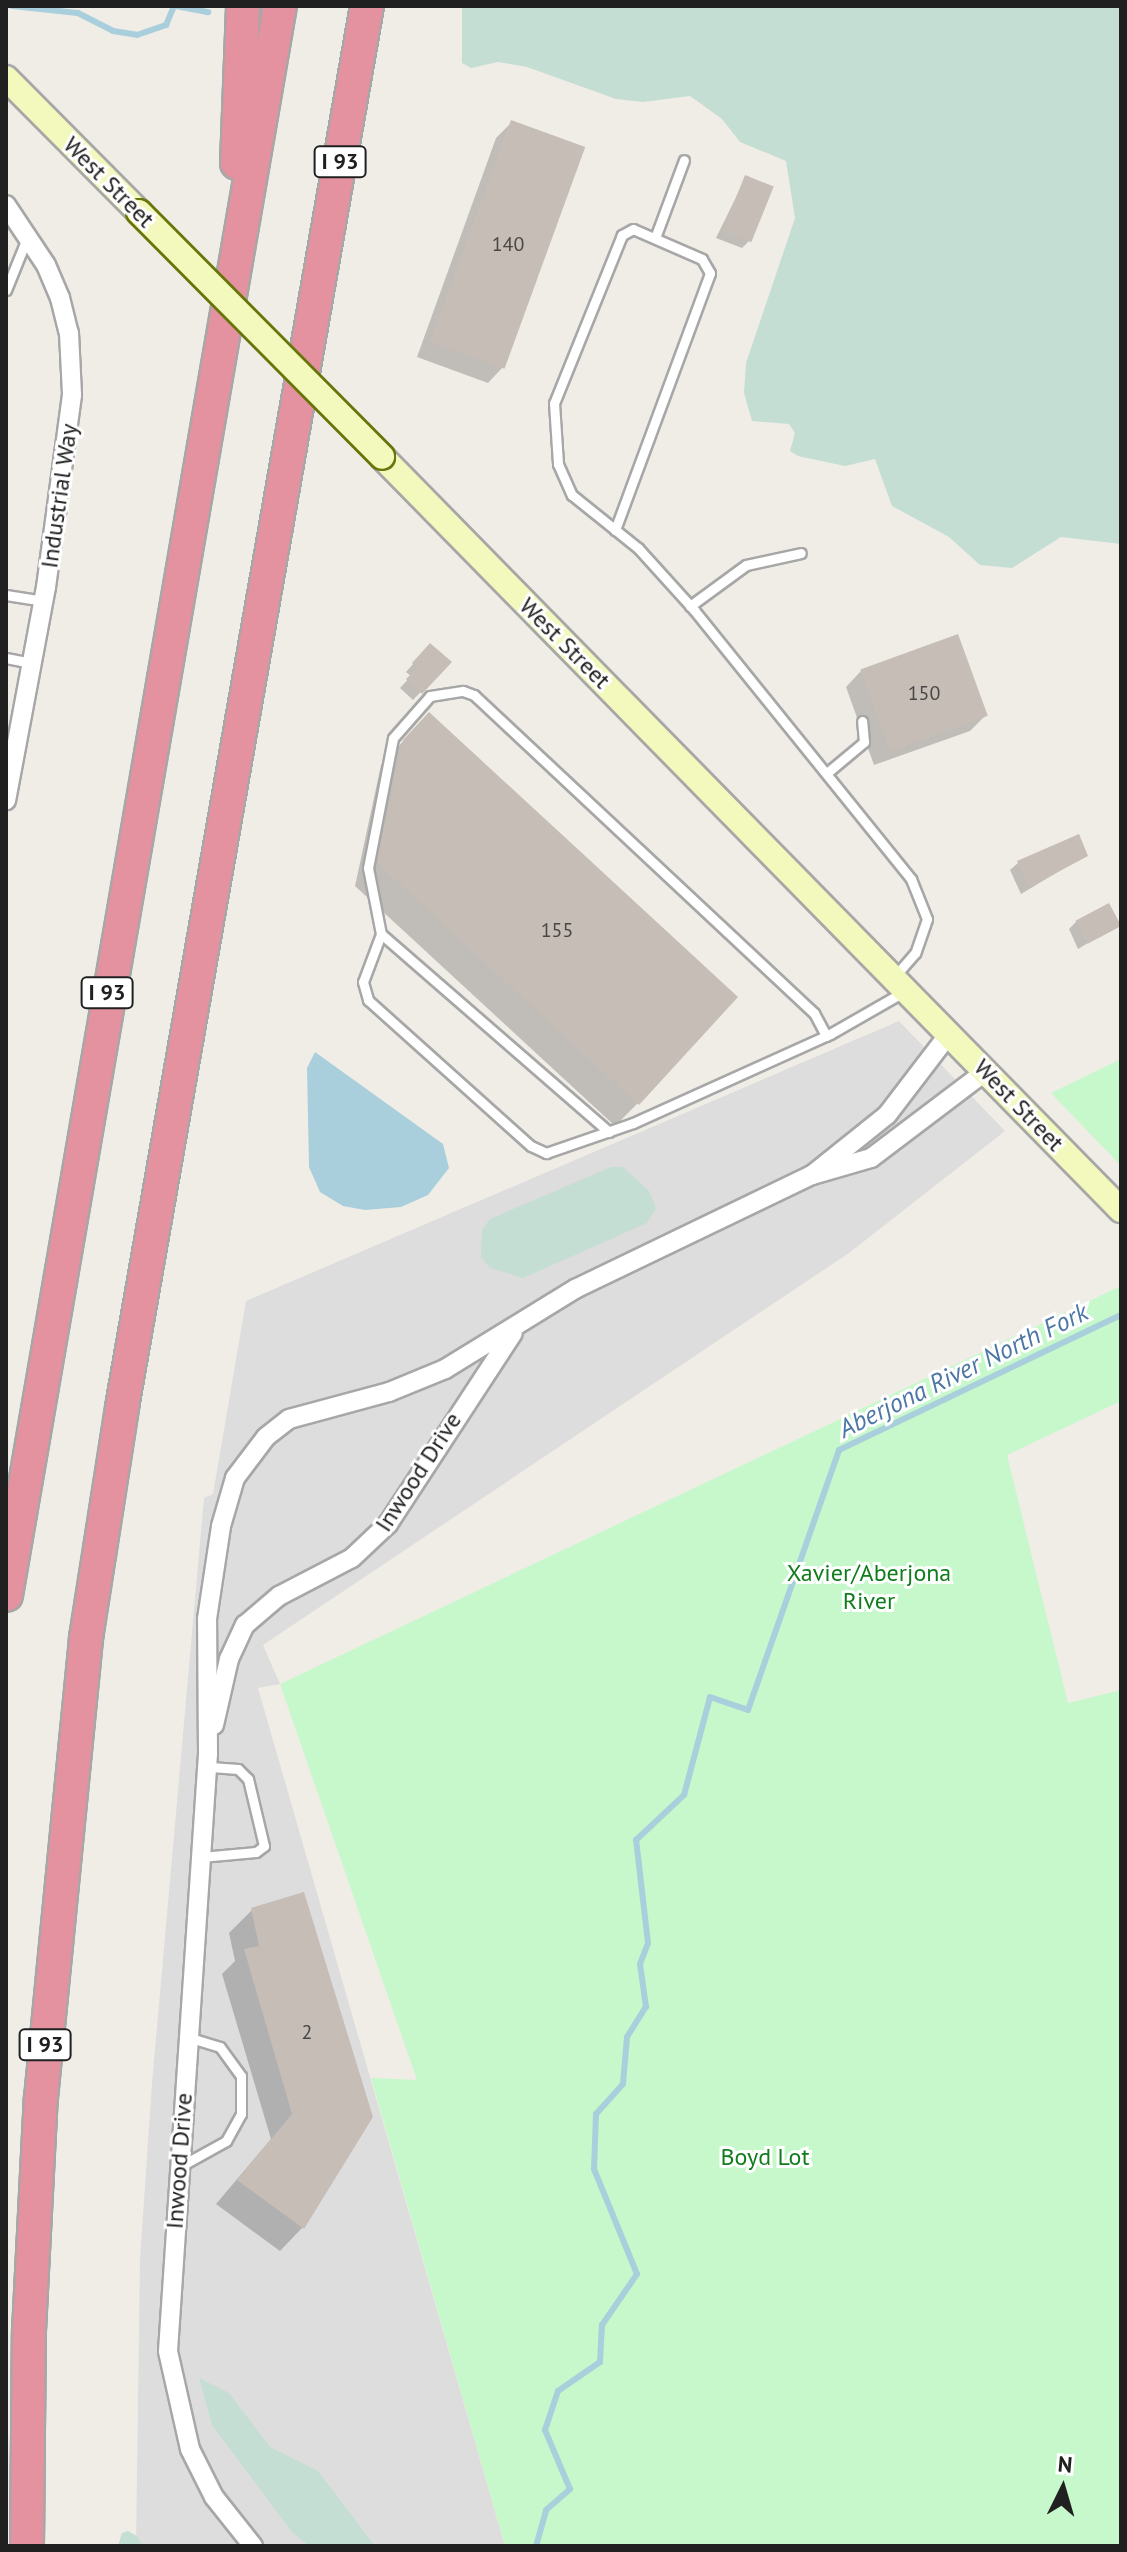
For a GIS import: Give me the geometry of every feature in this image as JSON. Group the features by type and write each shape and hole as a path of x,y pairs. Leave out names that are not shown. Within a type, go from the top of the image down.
{"highway":[{"path":"237,250 237,76 243,6"},
{"name":"I 93","path":"6,1595 280,6"},
{"name":"I 93","path":"27,2546 29,2331 42,2083 86,1638 125,1391 367,6"}],"main road":[{"name":"West Street","path":"6,78 949,1034 1107,1189 1121,1210"}],"street":[{"name":"Industrial Way","path":"6,205 28,236 60,298 72,367 65,468 6,800"},
{"name":"Inwood Drive","path":"812,1175 887,1115 949,1034"},
{"name":"Inwood Drive","path":"253,2546 202,2476 173,2389 168,2328 208,1761 207,1619 221,1526 245,1461 266,1437 297,1415 407,1386 481,1350 575,1289 812,1175 871,1158 986,1071"},
{"name":"Inwood Drive","path":"208,1761 229,1659 245,1625 279,1596 352,1558 388,1524 458,1410 519,1324"}],"lane":[{"path":"655,238 684,160"},
{"path":"615,530 710,273 704,260 633,229 622,235 552,417 563,480 572,495 615,530 690,606 828,772 924,903 922,940 900,984 826,1036 609,1132 551,1153 531,1146 368,1000 363,982 381,934 368,868 395,732 427,698 465,691 814,1013 826,1036"},
{"path":"6,290 28,236"},
{"path":"690,606 746,565 801,553"},
{"path":"6,595 43,601"},
{"path":"6,658 32,663"},
{"path":"828,772 864,742 862,721"},
{"path":"381,934 609,1132"},
{"path":"201,1857 256,1852 264,1846 248,1779 238,1769 208,1761"},
{"path":"179,2167 226,2141 241,2114 241,2076 220,2047 188,2037"}],"shaded area":[{"path":"899,1021 1005,1131 849,1253 263,1645 280,1684 258,1688 505,2546 136,2546 140,2259 152,2083 204,1498 213,1494 246,1301"}],"green space":[{"path":"462,6 1121,6 1121,544 1061,537 1012,568 980,565 949,537 892,506 875,459 845,466 798,456 790,451 795,433 789,424 752,421 744,393 746,363 795,218 786,161 740,142 722,119 690,96 643,102 616,99 527,67 498,62 471,68 462,63"},
{"path":"1121,1059 1121,1166 1051,1093"},
{"path":"611,1167 623,1167 649,1191 656,1208 647,1223 523,1278 490,1268 481,1257 482,1230 490,1219"},
{"name":"Boyd Lot","path":"1121,1286 1121,1401 1007,1455 1068,1703 1121,1690 1121,2546 505,2546 371,2078 417,2080 280,1684"},
{"path":"199,2378 229,2393 270,2447 318,2471 375,2546 309,2546 292,2532 212,2425"},
{"path":"128,2531 137,2536 143,2546 118,2546 122,2533"}],"water":[{"path":"315,1052 443,1144 449,1168 428,1195 401,1207 365,1210 343,1206 320,1192 309,1167 307,1068"}],"building":[{"path":"511,120 585,147 505,369 430,342"},
{"path":"745,175 774,187 751,242 723,231"},
{"path":"958,634 988,716 890,751 860,670"},
{"path":"430,643 452,662 422,694 406,679 417,668 412,663"},
{"path":"429,712 738,997 639,1105 377,863 403,740"},
{"path":"1079,834 1088,856 1028,888 1017,861"},
{"path":"1109,903 1121,926 1088,944 1075,921"},
{"path":"304,1892 373,2117 304,2229 237,2180 292,2114 244,1949 259,1946 251,1908"}],"waterway":[{"path":"12,6 78,13 113,31 137,35 166,25 174,6"},
{"path":"176,6 208,12"},
{"name":"Aberjona River North Fork","path":"536,2546 546,2510 570,2489 545,2430 558,2391 600,2362 602,2325 637,2274 594,2169 596,2114 623,2084 627,2037 646,2007 640,1964 648,1943 636,1840 684,1795 710,1697 748,1710 839,1450 1121,1315"}],"park label":[{"name":"Xavier/Aberjona River","path":"869,1587"}]}
